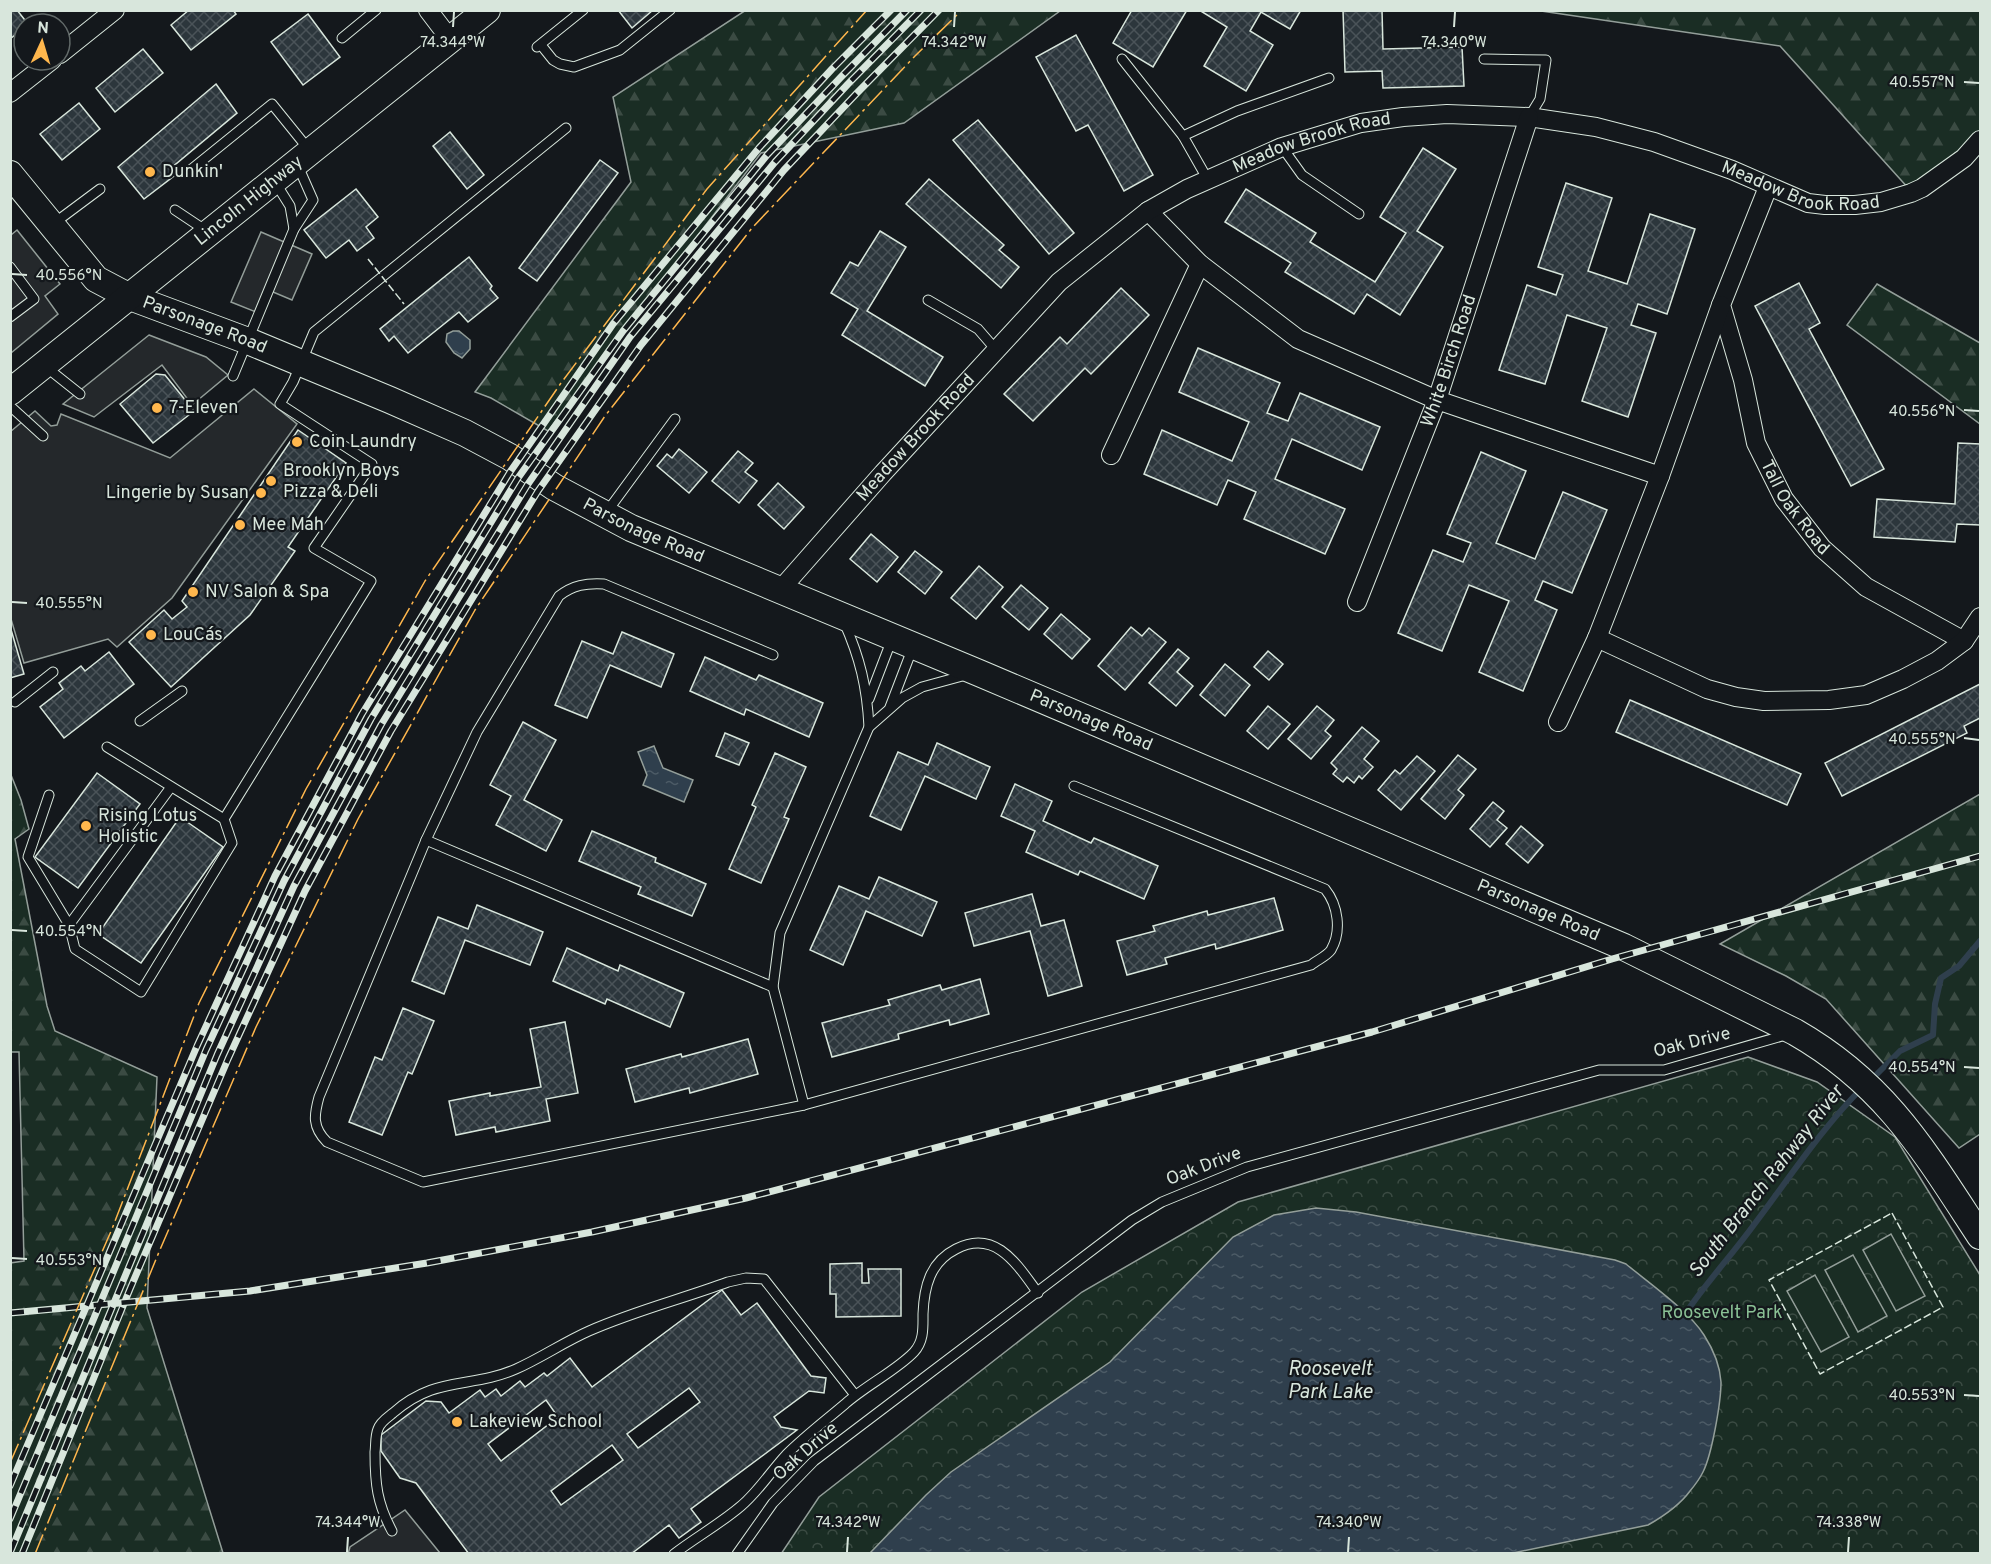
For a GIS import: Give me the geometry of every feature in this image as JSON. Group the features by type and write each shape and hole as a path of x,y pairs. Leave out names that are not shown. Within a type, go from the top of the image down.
{"street":[{"path":"72,44 115,10"},
{"path":"428,10 450,39"},
{"name":"Lincoln Highway","path":"10,392 487,10"},
{"path":"10,93 37,72"},
{"name":"Meadow Brook Road","path":"780,590 882,473 998,351 1059,282 1148,212 1187,189 1282,147 1330,130 1393,119 1447,114 1529,117 1625,133 1695,156 1808,203 1855,205 1881,202 1923,188 1964,158 1980,140"},
{"name":"White Birch Road","path":"1357,603 1437,400 1529,117"},
{"name":"Parsonage Road","path":"10,174 96,279 130,297 301,362 465,433 510,457 554,487 631,528 979,672 1624,947 1795,1032 1814,1043 1867,1084 1899,1117 1923,1149 1980,1236"},
{"path":"1558,722 1597,638 1660,476 1721,305 1768,187"},
{"path":"1148,212 1200,264 1298,339 1437,400 1660,476"},
{"path":"1111,455 1200,264"},
{"name":"Tall Oak Road","path":"1721,305 1743,380 1756,443 1784,500 1822,548 1866,587 1964,641"},
{"path":"1597,638 1707,689 1736,697 1791,702 1828,700 1866,695 1937,661 1964,641 1980,617"}],"lane":[{"path":"342,38 376,10"},
{"path":"583,10 539,46 553,60 574,67 620,50 670,10"},
{"path":"1122,59 1183,135 1208,180"},
{"path":"1484,59 1546,60 1540,99 1529,117"},
{"path":"1183,135 1237,111 1329,78"},
{"path":"188,172 272,104 304,158 313,200 294,229 233,376"},
{"path":"224,819 371,581 314,548 372,464 280,404 293,382 314,332 566,128"},
{"path":"1282,147 1302,175 1359,214"},
{"path":"275,181 290,206 294,229"},
{"path":"51,226 100,189"},
{"path":"175,210 210,233"},
{"path":"10,267 34,299 10,317"},
{"path":"928,300 978,328 998,351"},
{"path":"44,366 80,394"},
{"path":"10,406 43,436"},
{"path":"605,515 675,419"},
{"path":"773,656 617,588 590,583 567,589 559,596 477,732 426,840 319,1097 315,1110 316,1123 319,1133 327,1142 423,1182 804,1105 1311,964 1330,951 1336,936 1337,921 1333,898 1325,889 1074,786"},
{"path":"842,616 858,654 868,701 869,727"},
{"path":"868,701 903,641"},
{"path":"889,709 903,641"},
{"path":"15,702 53,672"},
{"path":"804,1105 773,987 780,933 869,727 902,698 922,687 979,672"},
{"path":"140,721 182,691"},
{"path":"49,795 28,857 69,925 75,949 141,992 232,843 224,819 107,747"},
{"path":"69,925 171,787"},
{"path":"426,840 773,987"},
{"name":"Oak Drive","path":"737,1554 773,1503 814,1461 1132,1220 1162,1202 1247,1167 1599,1070 1664,1070 1795,1032"},
{"path":"674,1554 742,1506 787,1454 855,1395 914,1353 923,1333 925,1290 931,1272 940,1260 955,1249 968,1244 984,1244 1000,1248 1038,1293"},
{"path":"392,1531 382,1512 376,1491 376,1444 377,1430 383,1421 399,1408 420,1393 439,1386 507,1372 590,1330 728,1282 746,1278 764,1279 855,1395"}],"green space":[{"path":"746,10 1060,11 904,123 761,153 548,431 491,398 475,392 631,182 613,97"},
{"path":"1541,11 1980,11 1980,147 1910,190 1780,46"},
{"path":"1877,284 1980,343 1980,424 1847,325"},
{"path":"11,775 29,829 15,839 47,1006 55,1031 157,1077 147,1308 223,1553 11,1553 10,1263 24,1261 19,1052 10,1052"},
{"path":"1980,794 1980,1134 1959,1148 1826,999 1786,976 1720,944"},
{"name":"Roosevelt Park","path":"1748,1057 1817,1082 1895,1137 1980,1275 1980,1553 781,1554 819,1497 1082,1292 1238,1202"},
{"path":"1891,1234 1925,1296 1896,1311 1863,1250"},
{"path":"1853,1255 1887,1316 1858,1332 1825,1270"},
{"path":"1815,1275 1849,1337 1821,1352 1787,1291"}],"shaded area":[{"path":"17,230 60,284 45,296 58,314 11,353 11,235"},
{"path":"261,232 312,254 292,300 266,289 256,312 231,302"},
{"path":"149,335 206,357 228,375 192,405 162,365 94,417 63,404"},
{"path":"254,389 297,424 172,598 117,647 108,639 24,663 11,619 10,432 35,411 51,426 57,425 61,414 170,458"},
{"path":"405,1510 440,1553 348,1554 350,1547"}],"water":[{"path":"459,331 470,340 470,349 462,358 454,353 446,342 447,334"},
{"path":"654,746 663,768 693,780 684,802 643,785 647,775 638,752"},
{"name":"Roosevelt Park Lake","path":"1316,1208 1356,1212 1615,1260 1626,1264 1689,1316 1704,1335 1718,1363 1721,1382 1715,1428 1710,1453 1696,1484 1676,1506 1648,1525 1508,1554 870,1553 951,1472 1110,1362 1233,1237 1274,1215"}],"building":[{"path":"10,10 17,10 19,12 12,12 12,37 10,39"},
{"path":"189,10 233,10 236,14 191,50 171,25"},
{"path":"618,10 653,10 632,28"},
{"path":"1132,10 1187,10 1153,67 1113,43"},
{"path":"1199,10 1301,10 1290,29 1261,12 1250,31 1273,45 1246,91 1204,66 1227,27"},
{"path":"1343,10 1382,10 1383,49 1462,47 1464,86 1383,88 1382,71 1345,72"},
{"path":"308,14 340,57 303,85 271,42"},
{"path":"1076,35 1153,175 1124,191 1088,125 1076,131 1036,57"},
{"path":"143,49 163,73 115,112 96,88"},
{"path":"216,84 237,113 170,169 174,176 144,199 118,167"},
{"path":"79,103 100,129 62,160 40,134"},
{"path":"978,120 1074,233 1049,254 953,140"},
{"path":"450,132 484,175 467,189 433,146"},
{"path":"1423,148 1456,169 1417,231 1443,247 1400,315 1367,294 1354,314 1285,272 1291,263 1225,222 1246,189 1316,233 1310,242 1375,282 1406,233 1380,217"},
{"path":"600,160 618,173 537,281 519,268"},
{"path":"929,179 1004,245 999,250 1019,267 1001,288 906,204"},
{"path":"1566,183 1612,198 1588,271 1627,284 1650,214 1695,229 1667,314 1638,304 1631,325 1656,333 1628,417 1582,401 1607,328 1567,315 1545,384 1499,370 1527,285 1556,295 1563,275 1538,267"},
{"path":"356,189 378,217 366,227 374,238 357,251 349,240 326,258 304,230"},
{"path":"880,231 906,247 867,311 943,357 925,386 842,335 858,309 831,293 850,262 858,266"},
{"path":"469,257 492,286 490,289 498,298 468,322 459,312 408,353 394,336 389,341 380,329"},
{"path":"1799,283 1820,323 1809,329 1884,469 1851,486 1755,306"},
{"path":"1121,288 1149,315 1091,374 1085,368 1033,421 1004,394 1060,337 1067,344"},
{"path":"1198,348 1280,383 1267,413 1288,421 1300,393 1380,427 1362,470 1292,439 1275,479 1345,509 1325,554 1244,519 1256,492 1228,480 1217,505 1144,474 1162,430 1232,461 1249,422 1179,392"},
{"name":"7-Eleven","path":"156,374 165,375 194,411 153,443 120,404"},
{"path":"298,430 346,463 288,547 295,551 250,615 171,687 129,642 164,610 172,619 187,607 182,601"},
{"path":"1958,443 1980,444 1980,525 1957,524 1955,542 1874,537 1877,499 1955,504"},
{"path":"679,449 707,472 689,493 657,466 667,454 672,458"},
{"path":"738,451 753,463 745,472 757,481 739,503 712,481"},
{"path":"1481,452 1526,471 1496,543 1535,559 1563,492 1607,510 1572,593 1543,581 1535,600 1557,610 1523,691 1479,672 1509,601 1469,585 1442,651 1398,633 1433,550 1463,562 1471,543 1447,534"},
{"path":"778,483 804,507 784,529 758,505"},
{"path":"871,534 898,557 877,582 850,559"},
{"path":"915,551 942,572 925,594 898,572"},
{"path":"979,566 1003,587 976,619 951,598"},
{"path":"1021,585 1048,608 1029,630 1002,607"},
{"path":"1061,614 1090,639 1072,659 1044,634"},
{"path":"10,626 24,674 10,678"},
{"path":"1131,627 1142,636 1149,628 1166,642 1125,690 1098,666"},
{"path":"622,632 674,654 661,687 610,665 587,718 555,705 582,641 613,654"},
{"path":"1178,649 1189,658 1177,672 1193,686 1176,706 1149,683"},
{"path":"1268,651 1283,664 1269,680 1254,667"},
{"path":"109,652 134,684 64,738 40,707 63,689 59,683 81,666 85,671"},
{"path":"705,657 756,680 759,675 823,703 809,737 746,709 744,715 690,691"},
{"path":"1225,664 1250,685 1225,716 1200,695"},
{"path":"1980,684 1980,718 1964,726 1967,733 1842,796 1825,763"},
{"path":"1630,700 1801,774 1787,805 1616,732"},
{"path":"1268,706 1290,724 1268,749 1247,731"},
{"path":"1317,706 1334,720 1325,731 1331,736 1311,759 1288,739"},
{"path":"523,722 556,740 524,800 562,820 546,851 496,825 511,796 490,785"},
{"path":"1362,727 1379,741 1364,759 1373,767 1362,779 1359,776 1354,783 1347,777 1343,782 1333,774 1337,769 1331,763"},
{"path":"725,733 749,743 739,765 716,756"},
{"path":"937,743 990,767 976,799 925,776 901,830 870,816 898,752 928,765"},
{"path":"775,753 806,767 784,817 789,819 761,883 729,869 756,807 752,805"},
{"path":"1458,755 1476,769 1458,790 1464,795 1445,819 1421,799"},
{"path":"1417,756 1435,771 1401,810 1378,790 1395,770 1400,774"},
{"path":"97,773 140,804 78,888 35,857"},
{"path":"1015,784 1052,801 1043,821 1091,843 1094,838 1158,866 1144,899 1080,871 1078,875 1026,852 1035,831 1001,816"},
{"path":"1493,802 1504,811 1497,820 1507,828 1490,847 1470,829"},
{"path":"180,817 223,847 141,963 98,934"},
{"path":"1521,826 1543,845 1528,863 1506,844"},
{"path":"592,831 656,858 655,862 706,884 692,916 638,894 641,887 579,861"},
{"path":"879,877 937,902 922,936 866,911 843,965 810,950 839,886 869,899"},
{"path":"1032,894 1041,926 1064,920 1082,986 1048,996 1030,931 974,946 965,913"},
{"path":"1274,898 1283,930 1216,949 1215,944 1165,958 1167,964 1127,975 1117,941 1155,931 1153,926 1207,911 1208,915"},
{"path":"477,905 543,932 530,965 465,940 444,994 412,981 438,917 468,929"},
{"path":"567,948 618,971 620,965 684,993 670,1027 607,999 605,1004 553,981"},
{"path":"980,979 989,1014 950,1025 949,1020 898,1034 899,1039 832,1057 822,1023 890,1005 888,1000 940,985 942,990"},
{"path":"403,1008 434,1021 412,1074 408,1072 382,1135 349,1122 375,1057 382,1060"},
{"path":"565,1022 578,1093 546,1099 550,1121 496,1132 495,1127 456,1135 449,1101 541,1087 530,1029"},
{"path":"748,1039 758,1074 690,1093 689,1088 635,1102 626,1069"},
{"path":"862,1263 862,1283 869,1283 868,1269 901,1269 901,1316 836,1317 836,1294 830,1294 830,1264"},
{"name":"Lakeview School","path":"722,1290 741,1315 757,1303 811,1376 826,1378 824,1393 809,1391 774,1417 781,1427 797,1430 691,1509 701,1522 679,1538 669,1525 631,1554 469,1554 416,1483 400,1478 381,1451 381,1435 426,1401 441,1402 449,1413 480,1390 485,1397 496,1389 501,1396 520,1381 525,1387 544,1373 547,1376 570,1358 592,1387","holes":["689,1388 700,1402 638,1448 627,1434","546,1400 558,1417 501,1461 488,1444","612,1445 623,1460 561,1505 551,1491"]}],"waterway":[{"name":"South Branch Rahway River","path":"1870,1081 1900,1051 1933,1035 1935,1004 1941,978 1959,966 1980,941"},
{"name":"South Branch Rahway River","path":"1685,1314 1819,1138 1862,1088"}],"railway":[{"path":"10,1486 197,1046 275,876 362,714 510,472 613,324 759,148 832,69 891,10"},
{"path":"10,1519 206,1050 284,881 371,719 518,478 623,331 767,155 907,10"},
{"path":"10,1553 217,1055 294,886 381,725 528,484 630,337 775,162 921,10"},
{"path":"22,1554 130,1289 228,1059 305,891 391,731 538,491 641,345 784,170 939,10"},
{"path":"10,1313 250,1291 427,1263 592,1232 746,1198 1372,1032 1612,959 1980,856"}],"fence":[{"path":"368,259 404,304"},
{"path":"1892,1213 1943,1307 1820,1374 1769,1280 1892,1213"}],"power":[{"path":"10,1463 112,1229 199,1003 306,789 425,581 561,383 707,189 867,10"},
{"path":"35,1554 159,1252 256,1027 358,819 475,610 605,416 752,228 915,56 962,10"}],"place":[{"name":"Dunkin'","path":"150,172"},
{"name":"7-Eleven","path":"157,408"},
{"name":"Coin Laundry","path":"297,442"},
{"name":"Brooklyn Boys Pizza & Deli","path":"271,481"},
{"name":"Lingerie by Susan","path":"261,493"},
{"name":"Mee Mah","path":"240,525"},
{"name":"NV Salon & Spa","path":"193,592"},
{"name":"LouCás","path":"151,635"},
{"name":"Rising Lotus Holistic","path":"86,826"},
{"name":"Lakeview School","path":"457,1422"}]}
